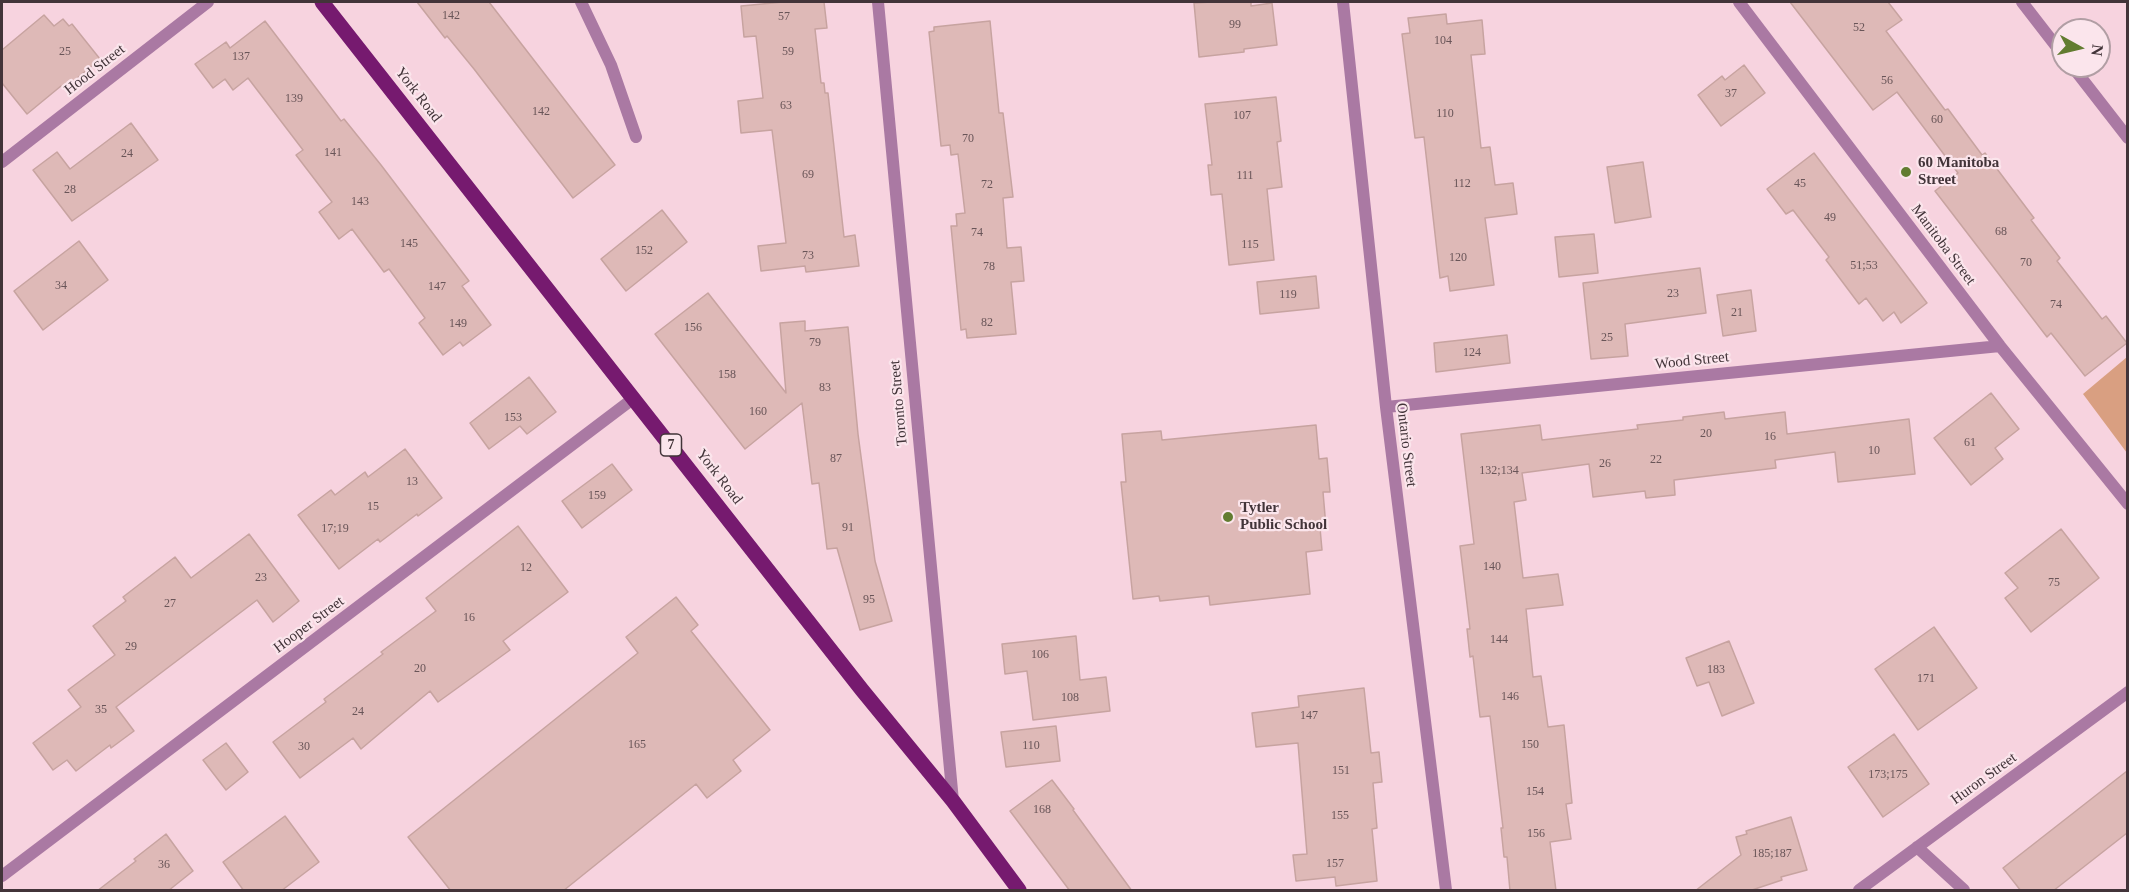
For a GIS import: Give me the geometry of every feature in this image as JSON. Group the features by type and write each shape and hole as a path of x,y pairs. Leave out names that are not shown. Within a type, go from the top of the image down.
{"main road":[{"name":"York Road","path":"322,2 862,690 953,801 1019,891"}],"street":[{"name":"Hood Street","path":"2,162 208,2"},
{"path":"580,2 611,65 636,137"},
{"name":"Toronto Street","path":"878,2 953,801"},
{"name":"Ontario Street","path":"1343,2 1386,407 1446,891"},
{"name":"Manitoba Street","path":"1739,2 2000,346 2127,504"},
{"path":"2022,2 2051,39"},
{"path":"2081,78 2127,138"},
{"name":"Wood Street","path":"1386,407 2000,346"},
{"name":"Hooper Street","path":"2,876 634,398"},
{"name":"Huron Street","path":"1859,891 2127,692"},
{"path":"1917,848 1964,891"}],"shaded area":[{"path":"2127,357 2127,453 2083,394"}],"building":[{"path":"417,2 489,2 615,165 573,198 474,69 447,36 445,38"},
{"path":"783,2 824,2 827,28 815,29 821,83 824,83 825,93 828,93 844,237 855,235 859,266 806,272 805,266 761,271 758,246 786,243 772,130 741,133 738,101 763,98 756,36 744,37 741,6"},
{"path":"1251,2 1251,6 1272,3 1277,45 1244,49 1244,52 1199,57 1194,3"},
{"path":"1790,2 1888,2 1902,20 1886,31 1945,110 1948,109 1982,155 1985,153 2034,218 2031,220 2060,258 2057,261 2102,319 2106,316 2127,343 2085,376 2051,333 2047,337 1935,191 1958,173 1897,92 1873,110"},
{"path":"1446,14 1447,24 1482,20 1485,54 1471,55 1481,148 1490,147 1495,185 1513,183 1517,214 1485,218 1494,285 1450,291 1448,276 1440,278 1424,137 1415,138 1402,34 1410,33 1408,18"},
{"path":"44,15 54,26 63,19 69,26 72,24 100,59 64,89 61,86 27,114 2,83 2,50"},
{"path":"265,21 341,121 344,119 381,165 469,281 462,286 491,325 463,346 460,342 443,355 419,323 425,318 389,269 384,272 352,229 339,239 319,212 332,202 296,155 303,150 248,78 233,90 225,79 213,88 195,64 226,42 230,48"},
{"path":"990,21 999,113 1003,113 1013,197 1003,198 1007,248 1021,247 1024,281 1011,282 1016,334 967,338 966,329 961,330 951,226 957,226 956,214 965,213 958,154 951,155 950,145 941,146 929,32 934,31 934,27"},
{"path":"1744,65 1765,93 1721,126 1698,95 1722,76 1725,80"},
{"path":"1276,97 1281,141 1277,142 1282,187 1267,189 1274,260 1229,265 1222,194 1211,195 1208,165 1212,165 1205,104"},
{"path":"131,123 158,160 72,221 33,170 57,152 70,169"},
{"path":"1814,153 1927,303 1901,323 1894,312 1883,321 1866,298 1859,304 1826,260 1829,257 1793,210 1786,214 1767,189"},
{"path":"1643,162 1651,217 1615,223 1607,167"},
{"path":"662,210 687,242 626,291 601,259"},
{"path":"1594,234 1598,273 1559,277 1555,237"},
{"path":"79,241 108,280 43,330 14,291"},
{"path":"1700,268 1706,313 1625,324 1628,356 1591,359 1583,283"},
{"path":"1316,276 1319,308 1260,314 1257,282"},
{"path":"1751,290 1756,331 1723,336 1717,295"},
{"path":"708,293 786,393 780,323 805,321 805,331 848,327 858,434 875,561 892,621 860,630 837,548 827,549 819,483 812,484 802,403 745,449 655,334"},
{"path":"1507,335 1510,363 1436,372 1434,343"},
{"path":"529,377 556,412 527,434 520,426 489,449 470,423"},
{"path":"1991,393 2019,429 1995,448 2003,459 1971,485 1934,438"},
{"path":"1724,412 1725,419 1785,412 1787,434 1909,419 1915,474 1838,482 1835,452 1775,460 1776,468 1674,480 1675,495 1646,498 1645,491 1593,497 1589,464 1522,473 1526,500 1514,502 1523,578 1558,574 1563,605 1526,609 1533,677 1541,676 1548,727 1564,725 1572,803 1566,804 1571,839 1550,842 1556,891 1510,891 1507,857 1504,857 1501,828 1503,828 1490,716 1480,717 1473,656 1470,657 1467,629 1470,629 1460,546 1474,544 1461,434 1540,425 1542,440 1638,429 1637,425 1683,420 1683,417"},
{"name":"Tytler Public School","path":"1316,425 1319,459 1327,458 1330,492 1323,492 1326,527 1320,528 1322,550 1306,552 1310,594 1210,605 1209,596 1160,601 1159,596 1133,599 1121,482 1126,482 1122,434 1161,431 1162,440"},
{"path":"405,449 442,498 380,542 378,539 339,569 298,515 331,490 335,495 365,472 368,477"},
{"path":"612,464 632,490 582,528 562,501"},
{"path":"518,526 568,592 503,641 510,650 438,702 430,691 361,749 353,738 300,778 273,742 326,702 324,699 383,654 381,652 436,611 426,598"},
{"path":"2061,529 2099,578 2031,632 2005,598 2018,588 2005,573"},
{"path":"249,534 299,601 273,622 257,600 116,707 134,731 111,748 110,745 76,771 67,760 53,770 33,743 81,707 68,690 115,655 93,626 126,601 123,597 175,557 191,578"},
{"path":"676,597 698,625 691,631 770,730 733,760 741,771 707,798 696,784 563,891 451,891 408,837 638,653 626,637"},
{"path":"1934,627 1977,688 1918,730 1875,669"},
{"path":"1076,636 1080,680 1106,677 1110,711 1033,720 1027,671 1005,674 1002,644"},
{"path":"1729,641 1754,703 1722,716 1709,682 1697,686 1686,658"},
{"path":"1364,688 1371,753 1379,752 1382,782 1373,783 1377,828 1372,829 1377,881 1336,886 1335,877 1296,881 1293,855 1307,854 1298,743 1256,747 1252,713 1299,707 1298,696"},
{"path":"1056,726 1060,761 1006,767 1001,732"},
{"path":"1894,734 1929,784 1883,817 1848,767"},
{"path":"226,743 248,772 226,790 203,760"},
{"path":"2127,771 2127,833 2053,891 2021,891 2003,868"},
{"path":"1052,780 1132,891 1070,891 1010,811"},
{"path":"285,816 319,862 281,891 244,891 223,862"},
{"path":"1791,817 1807,870 1781,877 1782,880 1749,891 1695,891 1741,855 1736,837 1747,834 1746,831"},
{"path":"166,834 193,871 168,891 97,891 136,861 134,859"}],"place":[{"name":"60 Manitoba Street","path":"1906,172"},
{"name":"Tytler Public School","path":"1228,517"}]}
